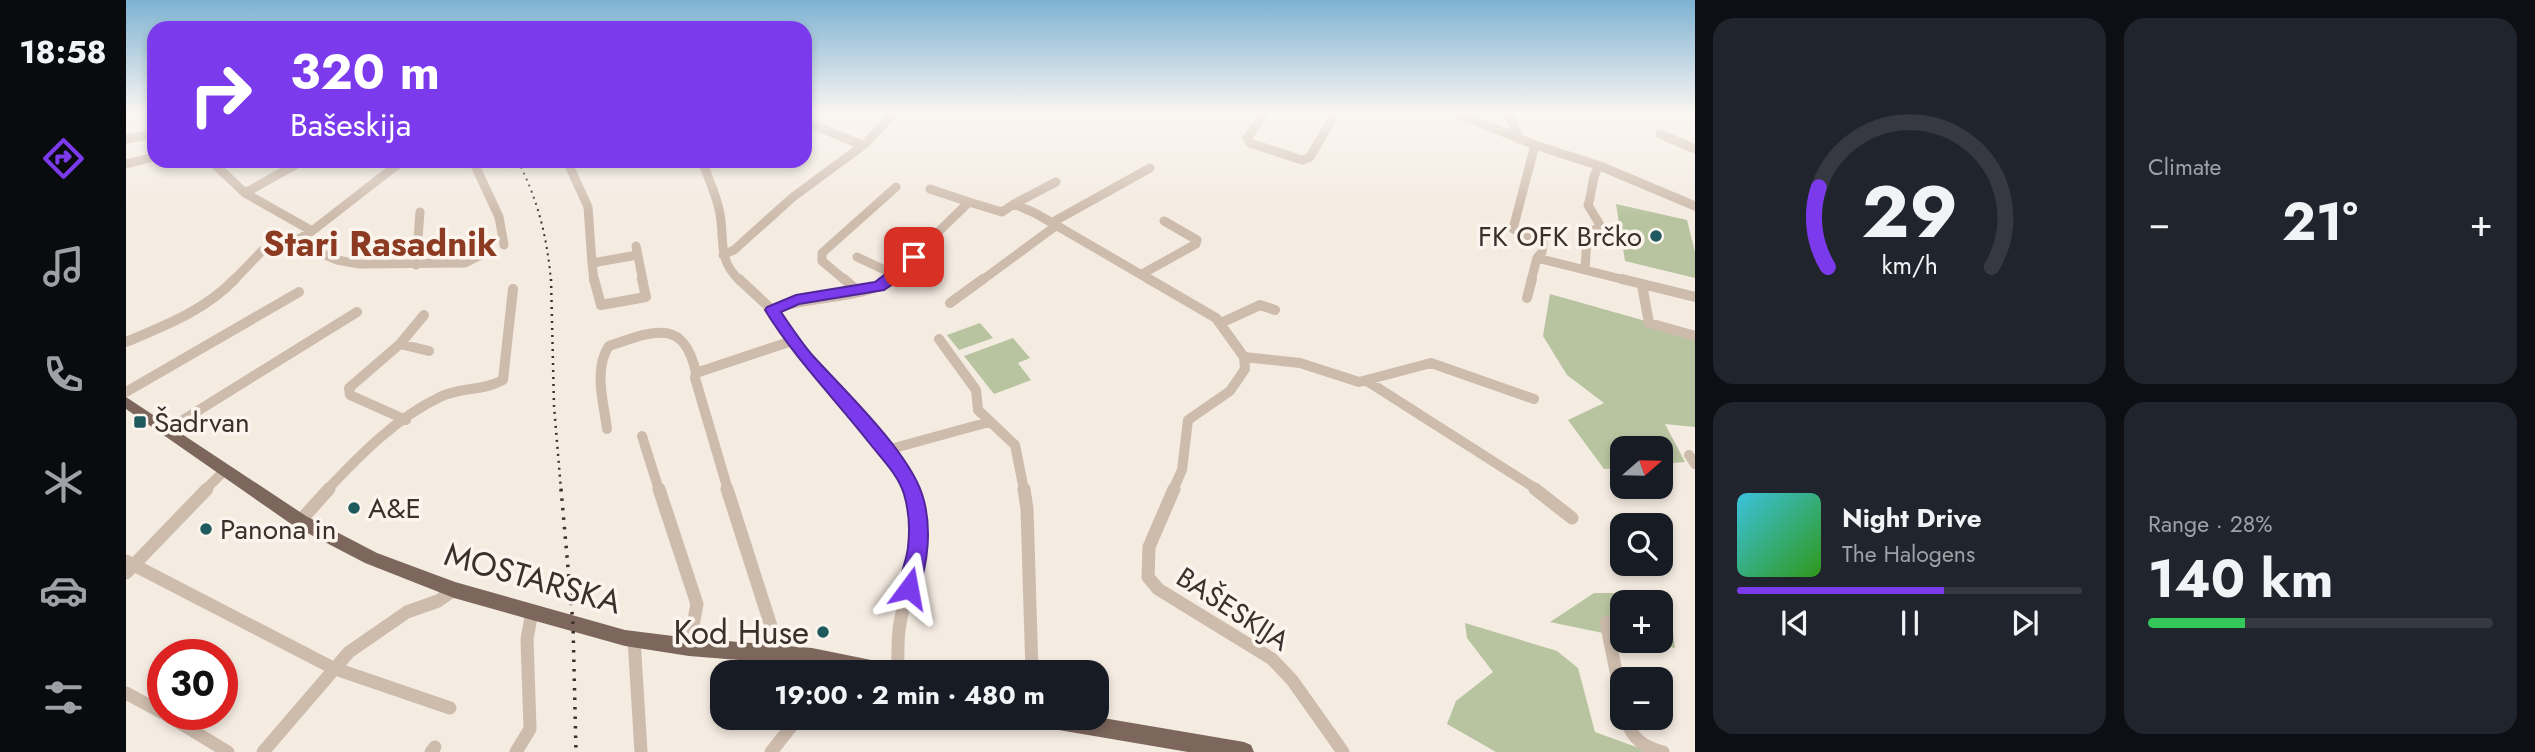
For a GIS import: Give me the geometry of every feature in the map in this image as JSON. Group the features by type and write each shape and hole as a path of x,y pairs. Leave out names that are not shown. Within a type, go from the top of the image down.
{"main road":[{"name":"MOSTARSKA","path":"126,402 300,521 371,558 454,590 634,639 689,647 780,654 809,660"},
{"path":"1109,729 1244,752"}],"street":[{"path":"723,255 734,250 793,197 860,147"},
{"path":"1263,147 1302,160 1310,157 1316,147"},
{"path":"1527,298 1537,258 1544,243 1513,229 1534,147"},
{"path":"1541,147 1598,166 1695,206"},
{"path":"126,164 147,159"},
{"path":"1585,270 1587,237 1600,225 1588,205 1594,188 1593,175 1598,166"},
{"path":"218,168 245,193 313,231"},
{"path":"245,193 290,168"},
{"path":"126,342 192,313 221,293 262,251 313,231 393,168"},
{"path":"476,168 499,217 504,245"},
{"path":"570,168 589,207 592,263 594,284 601,305 646,297 636,251 592,263"},
{"path":"705,168 720,212 723,255 729,270 772,310 792,341 887,450 905,475 914,495 918,523 914,569 899,625 898,660"},
{"path":"950,303 1055,223 1150,168"},
{"path":"930,189 1002,212 1056,182"},
{"path":"858,291 822,261 822,253 896,187"},
{"path":"772,310 796,300 858,291 884,284 969,202"},
{"path":"1014,204 1055,223 1221,323 1244,357 1291,361 1351,382 1367,381 1431,363 1534,399"},
{"path":"416,265 420,212"},
{"path":"1142,274 1196,244 1197,240 1164,221"},
{"path":"293,241 350,263 465,263 485,253"},
{"path":"857,257 895,275"},
{"path":"1537,258 1695,297"},
{"path":"1642,285 1649,323 1695,336"},
{"path":"300,521 350,466 406,420 443,396 463,389 494,385 503,380 513,289"},
{"path":"126,392 299,292"},
{"path":"1221,323 1260,305 1275,310"},
{"path":"167,430 357,312"},
{"path":"406,420 354,397 349,392 352,384 400,344 424,315"},
{"path":"607,429 601,372 603,353 610,346 663,332 677,333 683,338 696,373 695,384 709,432 780,654"},
{"path":"939,339 976,390 975,405 989,422 1015,445 1018,453 1027,509 1032,660"},
{"path":"696,373 792,341"},
{"path":"400,344 429,351"},
{"name":"BAŠESKIJA","path":"1244,357 1245,369 1234,387 1188,420 1182,470 1149,547 1148,577 1158,589 1272,659 1292,680 1343,752"},
{"path":"1367,381 1532,486 1572,518"},
{"path":"887,450 989,422"},
{"path":"642,436 697,604 689,647"},
{"path":"225,470 129,567 333,668 450,708"},
{"path":"262,752 349,652 407,612 438,601 454,590"},
{"path":"516,752 530,729 527,639 533,612"},
{"path":"1606,622 1615,667"},
{"path":"634,639 641,752"},
{"path":"126,693 147,704"},
{"path":"192,730 228,752"},
{"path":"771,752 788,730"},
{"path":"1629,730 1641,745 1663,752"}],"green space":[{"name":"FK OFK Brčko","path":"1616,204 1687,220 1695,252 1695,278 1625,261"},
{"path":"1550,294 1695,335 1695,427 1665,424 1671,436 1610,436 1610,469 1604,469 1568,420 1604,403 1567,375 1543,336"},
{"path":"980,323 993,338 959,350 947,335"},
{"path":"1013,338 1030,358 1018,363 1031,380 994,394 964,356"},
{"path":"1673,439 1685,462 1673,463"},
{"path":"1594,593 1610,593 1610,634 1550,622"},
{"path":"1465,623 1557,651 1578,668 1595,732 1650,752 1496,752 1447,724 1456,701 1493,672 1467,638"}],"railway":[{"path":"521,168 540,219 551,281"},
{"path":"551,279 554,406 561,490"},
{"path":"561,489 573,624 576,752"}],"place":[{"name":"FK OFK Brčko","path":"1656,236"},
{"name":"Šadrvan","path":"140,422"},
{"name":"A&E","path":"354,508"},
{"name":"Panona in","path":"206,529"},
{"name":"Kod Huse","path":"823,632"}],"district":[{"name":"Stari Rasadnik","path":"380,244"}],"route":[{"path":"909,588 918,550 918,523 914,495 905,475 851,407 792,341 772,310 796,300 879,286 891,279 914,257"}]}
